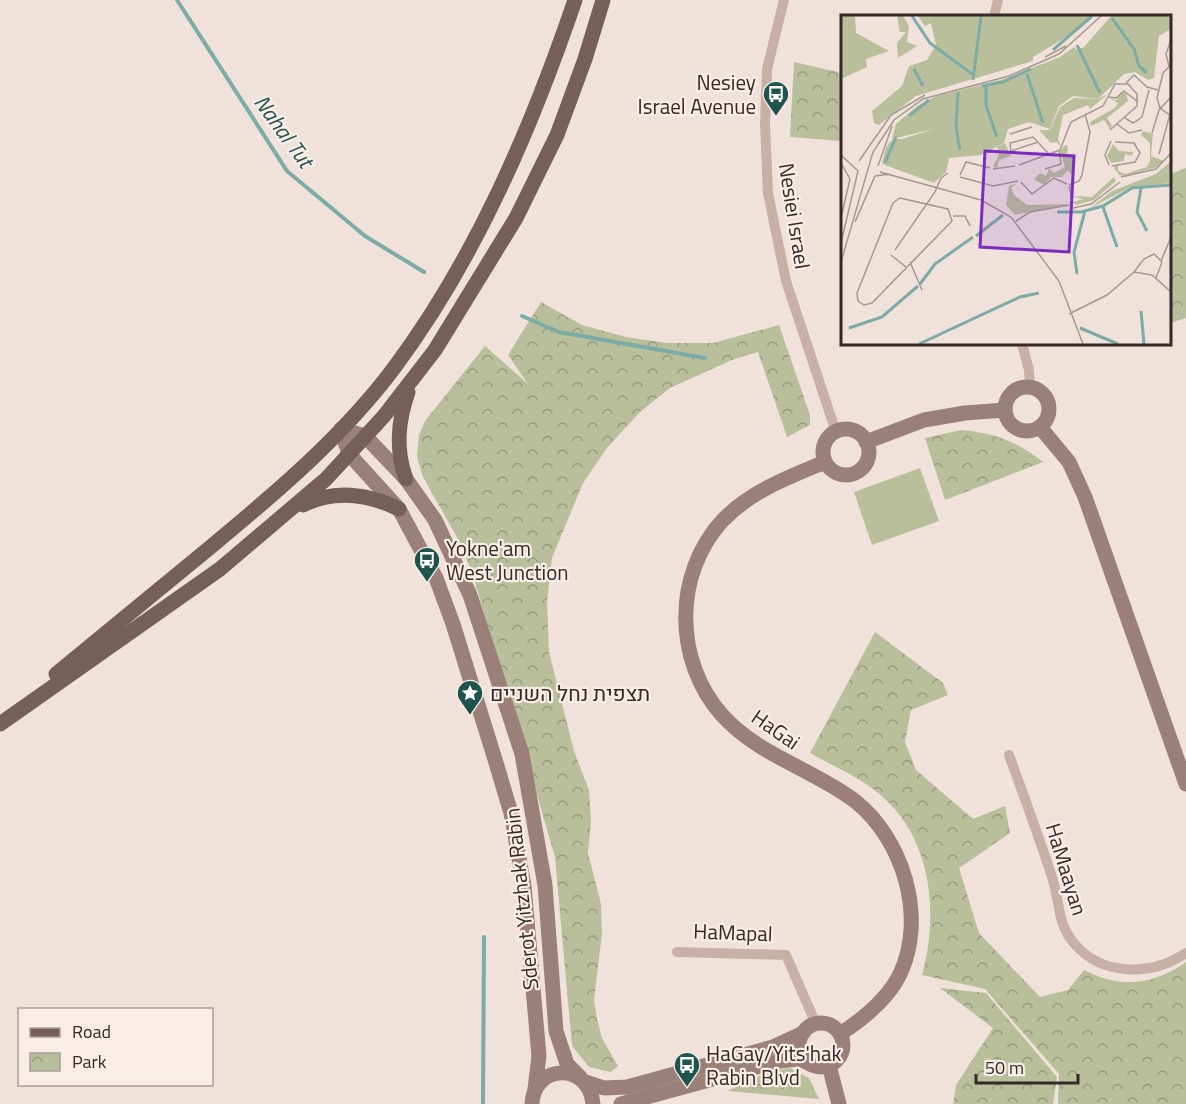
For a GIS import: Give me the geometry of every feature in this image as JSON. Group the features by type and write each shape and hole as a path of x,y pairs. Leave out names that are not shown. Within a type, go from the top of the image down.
{"main road":[{"path":"0,722 286,484 341,429 393,369 413,340 498,196 531,120 575,0"},
{"path":"0,722 220,569 289,512 349,454 411,383 451,325 516,218 557,135 585,59 603,0"},
{"path":"406,479 401,465 399,430 411,383"},
{"path":"289,512 310,502 336,495 368,496 399,509"}],"street":[{"name":"Nesiei Israel","path":"784,0 767,69 765,125 768,193 786,281 836,432"},
{"path":"994,15 998,0"},
{"path":"1022,345 1029,370 1030,387"},
{"path":"1030,387 1043,394 1047,400 1048,415 1040,427 1027,431 1014,427 1005,410 1012,393 1030,387"},
{"path":"866,442 924,420 1005,410"},
{"path":"1040,427 1065,456 1085,497 1186,784"},
{"path":"341,429 365,436"},
{"name":"Sderot Yitzhak Rabin","path":"341,429 349,454 399,509 426,556 443,595 511,813 520,854 528,919 538,1056 533,1096"},
{"path":"850,429 862,436 866,442 868,458 859,471 852,474 837,473 825,462 823,448 826,441 836,432 850,429"},
{"name":"Sderot Yitzhak Rabin","path":"365,436 406,479 435,520 470,596 522,754 544,876 556,1031 567,1064 592,1095 593,1104"},
{"name":"HaGai","path":"825,462 767,488 750,498 723,520 703,549 690,580 685,614 688,649 700,683 722,715 753,744 833,787 864,809 886,836 902,871 911,908 911,929 905,962 899,976 883,998 840,1034"},
{"name":"HaMaayan","path":"1009,755 1053,879 1061,921 1072,942 1083,953 1099,962 1120,968 1159,967 1186,953"},
{"name":"HaMapal","path":"677,952 786,955 816,1023"},
{"path":"533,1096 550,1075 570,1073 604,1088 627,1087 773,1047 803,1033 816,1023 830,1025 840,1034 842,1050 837,1059 829,1065 819,1066 799,1059 779,1061 621,1104"},
{"path":"803,1033 800,1049 809,1063"},
{"path":"829,1065 839,1104"}],"green space":[{"path":"794,62 841,73 841,141 790,137"},
{"path":"1186,168 1186,318 1171,323 1171,174"},
{"path":"541,302 582,325 626,337 667,343 713,343 779,325 810,415 810,425 787,437 758,352 732,360 670,388 640,412 607,448 583,483 552,558 547,602 549,652 574,751 589,790 591,822 588,853 601,904 602,934 594,1000 602,1038 618,1066 611,1072 589,1067 572,1046 555,857 472,572 459,541 423,477 417,457 419,435 425,421 485,346 528,384 508,355"},
{"path":"961,430 1005,439 1043,462 945,500 925,438"},
{"path":"920,468 939,521 872,545 854,492"},
{"path":"875,632 943,683 948,695 911,710 905,742 916,770 973,819 1005,806 1010,833 959,868 979,933 1040,997 1068,990 1084,970 1111,980 1136,982 1161,976 1186,962 1186,1104 1058,1104 1059,1074 985,989 922,975 930,930 930,906 928,883 915,839 903,820 880,794 810,753"},
{"path":"940,988 986,993 1057,1077 1053,1104 953,1104 956,1085 993,1028"},
{"path":"790,1068 809,1078 819,1099 727,1091 770,1071"}],"waterway":[{"name":"Nahal Tut","path":"177,0 287,171 365,236 424,272"},
{"name":"Nahal Tut","path":"522,316 559,332 705,358"},
{"path":"483,1104 484,937"}],"place":[{"name":"Nesiey Israel Avenue","path":"776,117"},
{"name":"Yokne'am West Junction","path":"427,583"},
{"name":"תצפית נחל השניים","path":"470,716"},
{"name":"HaGay/Yits'hak Rabin Blvd","path":"687,1088"}]}
